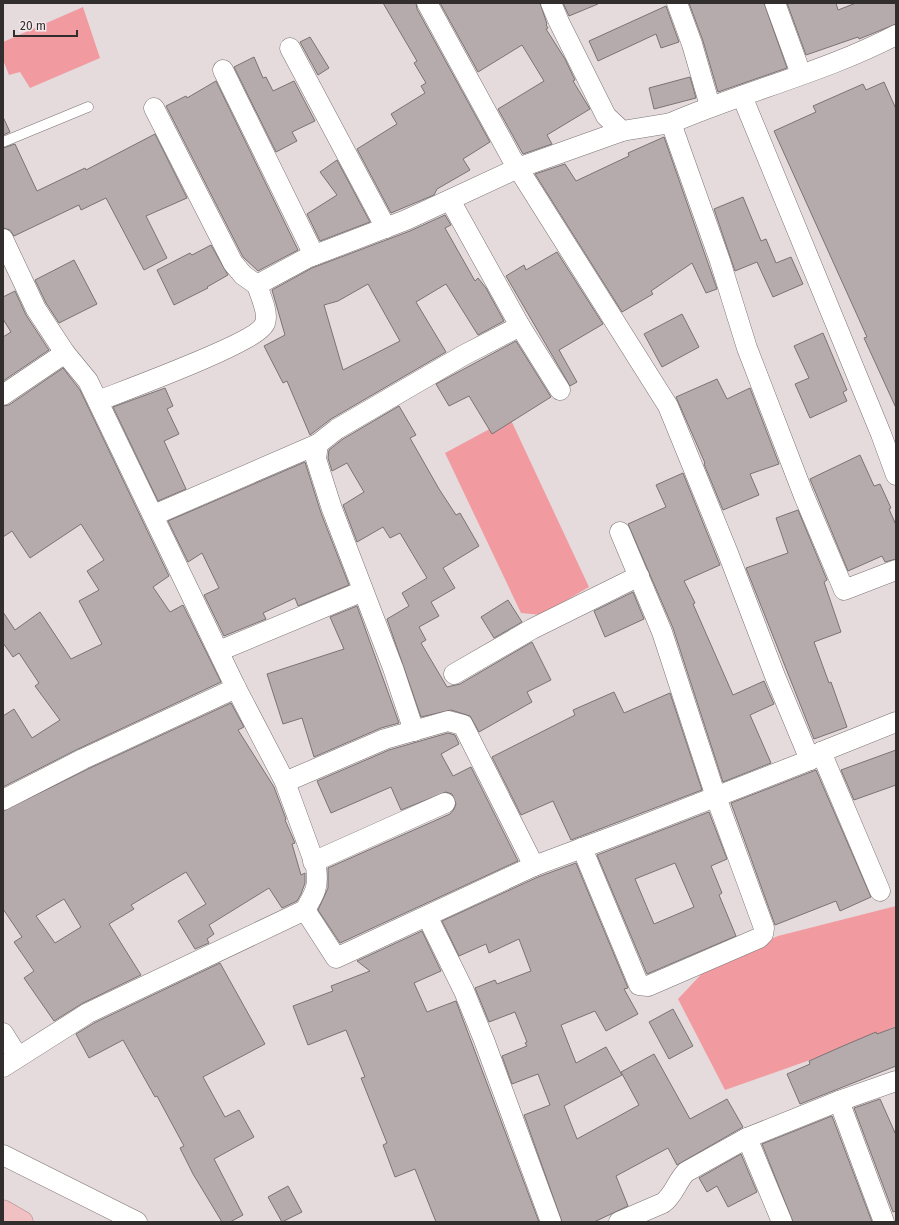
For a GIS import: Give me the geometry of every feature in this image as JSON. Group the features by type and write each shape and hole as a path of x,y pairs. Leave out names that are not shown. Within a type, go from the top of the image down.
{"highway":[{"path":"3,1212 22,1222"}],"street":[{"path":"427,3 518,168 668,406 728,553 775,676 816,756 880,891"},
{"path":"551,3 606,116 622,131"},
{"path":"678,3 692,44 710,106"},
{"path":"774,3 801,74"},
{"path":"256,285 314,255 386,228 518,168 622,131 671,123 710,106 742,96 870,48 896,35"},
{"path":"290,48 386,228"},
{"path":"223,70 314,255"},
{"path":"742,96 881,434 896,475"},
{"path":"98,401 218,353 260,331 266,323 265,313 256,285 242,275 233,262 154,108"},
{"path":"671,123 720,260 746,348 804,496 844,590 896,570"},
{"path":"450,200 520,326 560,390"},
{"path":"3,239 36,309 65,353 88,381 98,401 236,688 285,782 318,880 316,893 305,910 88,1013 10,1062 3,1033"},
{"path":"154,515 318,444 337,429 464,355 520,326"},
{"path":"3,395 65,353"},
{"path":"318,444 316,459 363,591 393,668 414,731"},
{"path":"582,848 635,981 639,985 648,986 759,938 763,934 764,928 716,797 662,632 620,532"},
{"path":"454,674 532,629 639,576"},
{"path":"219,651 363,591"},
{"path":"3,800 83,759 236,688"},
{"path":"285,782 385,739 448,721 463,725 534,866"},
{"path":"305,910 336,958 534,866 716,797 896,722"},
{"path":"313,862 445,803"},
{"path":"427,916 464,991 484,1040 551,1222"},
{"path":"619,1222 663,1203 672,1194 680,1178 686,1172 747,1138 839,1101 896,1081"},
{"path":"839,1101 884,1222"},
{"path":"747,1138 782,1222"},
{"path":"3,1155 137,1222"}],"lane":[{"path":"3,142 88,107"}],"shaded area":[{"path":"83,7 100,58 30,88 20,72 9,75 3,60 3,42"},
{"path":"510,418 589,587 541,615 521,613 445,453"},
{"path":"896,906 896,1026 861,1042 725,1090 678,999 710,965 778,936"}],"building":[{"path":"383,3 416,3 417,9 490,142 463,159 470,170 437,189 434,195 391,213 357,149 397,124 391,114 425,93 421,86 426,83 414,63 417,61"},
{"path":"440,3 540,3 548,28 546,29 565,59 575,80 573,81 590,109 547,135 552,144 523,154 498,109 544,81 522,45 478,72"},
{"path":"563,3 598,3 598,4 569,16"},
{"path":"689,3 764,3 787,68 718,92 703,41"},
{"path":"787,3 836,3 838,10 856,3 896,3 896,24 859,39 858,37 806,55"},
{"path":"666,6 679,42 661,48 656,34 598,61 589,41"},
{"path":"310,37 329,68 318,75 300,42"},
{"path":"254,57 263,78 266,77 273,91 294,81 315,121 292,132 297,141 276,152 234,67"},
{"path":"690,77 696,98 654,109 649,88"},
{"path":"216,81 298,250 258,271 243,257 166,106 186,96 187,98"},
{"path":"884,82 896,109 896,408 864,338 867,337 774,131 816,112 813,106 863,84 866,90"},
{"path":"3,117 10,132 3,135"},
{"path":"155,134 187,198 146,216 167,258 144,270 106,198 81,210 79,205 14,236 10,230 3,228 3,148 15,144 37,191 85,168 86,170"},
{"path":"664,137 717,289 706,293 692,263 651,291 653,294 622,312 535,174 565,164 576,181 629,156 628,153"},
{"path":"337,160 370,222 320,241 307,214 337,195 320,172"},
{"path":"743,197 761,241 766,239 776,263 791,257 803,284 773,297 757,262 735,271 714,209"},
{"path":"445,215 451,225 445,228 475,281 478,278 486,288 504,321 478,335 446,284 416,302 446,352 331,419 310,435 287,381 283,383 264,346 285,335 272,290 312,268 410,231","holes":["368,284 400,341 343,370 324,305 338,301"]},
{"path":"211,245 228,275 207,287 208,288 174,305 157,270 190,253 192,255"},
{"path":"557,252 603,324 559,350 577,382 570,386 506,276 524,265 526,270"},
{"path":"74,260 97,304 59,323 46,303 35,280"},
{"path":"15,291 26,315 49,350 3,381 3,337 11,332 3,319 3,297"},
{"path":"682,314 699,347 662,367 644,334"},
{"path":"823,333 847,390 843,392 847,401 810,418 795,384 809,378 794,346"},
{"path":"516,341 551,397 492,434 469,396 449,406 436,384"},
{"path":"63,368 80,390 169,576 153,587 170,612 183,605 221,682 78,749 3,787 3,716 14,709 32,738 60,720 35,686 39,683 19,653 13,657 3,643 3,612 15,630 40,612 71,659 102,644 79,601 99,590 87,571 104,560 81,524 30,558 12,531 3,537 3,406 9,405"},
{"path":"717,379 727,399 750,388 779,464 750,474 759,495 723,510 704,464 705,463 676,397"},
{"path":"165,388 173,406 167,409 179,434 164,441 186,489 158,501 113,407"},
{"path":"399,406 416,435 410,438 439,489 456,515 460,513 479,546 443,568 455,588 431,602 439,616 419,627 426,640 421,643 447,687 460,684 532,642 551,680 527,692 532,702 479,732 470,716 451,710 421,717 387,619 409,606 402,593 427,578 400,533 390,538 383,527 357,542 343,505 364,492 347,463 332,471 328,458 329,450 343,439"},
{"path":"860,455 874,486 880,484 891,508 889,509 896,525 896,559 885,562 882,556 848,571 810,479"},
{"path":"305,462 321,513 349,585 298,606 295,598 263,613 266,619 224,636 204,595 219,588 202,553 188,562 168,521"},
{"path":"683,473 720,565 684,581 695,603 693,604 733,695 764,681 774,704 750,715 771,763 723,782 673,628 628,524 666,507 656,485"},
{"path":"798,510 827,580 824,582 841,632 814,642 829,683 831,682 847,727 814,739 746,568 788,553 776,518"},
{"path":"633,592 644,619 605,637 594,611"},
{"path":"508,600 522,622 494,638 481,617"},
{"path":"357,606 399,723 381,728 314,757 302,718 283,724 267,674 344,649 330,617"},
{"path":"614,692 624,713 670,693 702,790 571,840 553,801 521,815 492,757 575,715 573,710"},
{"path":"231,703 244,727 238,730 274,787 286,819 285,820 295,843 292,844 301,875 305,873 305,883 297,901 282,908 269,888 209,925 214,934 207,939 209,943 195,949 178,921 206,904 186,872 131,905 134,909 109,924 141,975 83,1003 54,1021 24,978 34,971 14,942 22,937 3,909 3,811 88,769","holes":["64,899 81,927 55,943 36,916"]},
{"path":"448,733 455,735 459,744 441,754 453,776 471,767 518,861 340,943 318,910 328,888 328,868 450,814 456,804 452,794 446,792 401,810 391,787 331,813 317,781 389,750"},
{"path":"896,750 896,785 854,800 841,770"},
{"path":"816,770 871,897 840,911 836,901 775,925 731,803"},
{"path":"709,812 727,859 711,866 722,893 719,895 736,936 647,974 597,855","holes":["675,863 694,907 654,924 635,879"]},
{"path":"576,863 628,988 624,989 638,1014 606,1031 595,1011 561,1025 576,1063 606,1047 622,1075 564,1106 577,1139 639,1105 621,1072 654,1054 690,1119 727,1099 743,1127 677,1165 668,1148 616,1176 628,1206 594,1222 562,1222 524,1115 550,1105 538,1074 512,1084 502,1056 527,1046 525,1043 527,1042 515,1012 489,1022 475,988 495,980 497,984 531,971 519,939 489,953 486,944 459,956 442,921 538,877"},
{"path":"422,931 441,971 414,983 427,1012 456,1001 539,1222 436,1222 415,1169 395,1177 383,1145 387,1143 361,1078 365,1077 346,1030 308,1045 293,1006 333,991 331,986 370,971 357,961"},
{"path":"220,963 265,1044 203,1077 225,1117 239,1110 254,1137 214,1159 243,1215 230,1222 222,1222 193,1174 180,1148 184,1146 157,1096 155,1097 123,1040 89,1058 76,1034 94,1023"},
{"path":"673,1009 693,1046 669,1059 649,1022"},
{"path":"896,1027 896,1066 800,1104 787,1074 810,1064 809,1061 843,1046 876,1032 877,1034"},
{"path":"880,1099 896,1135 896,1211 893,1212 854,1108"},
{"path":"832,1116 872,1222 793,1222 762,1144"},
{"path":"741,1154 757,1192 728,1207 717,1186 707,1192 699,1178"},
{"path":"288,1186 302,1212 282,1222 268,1197"}]}
